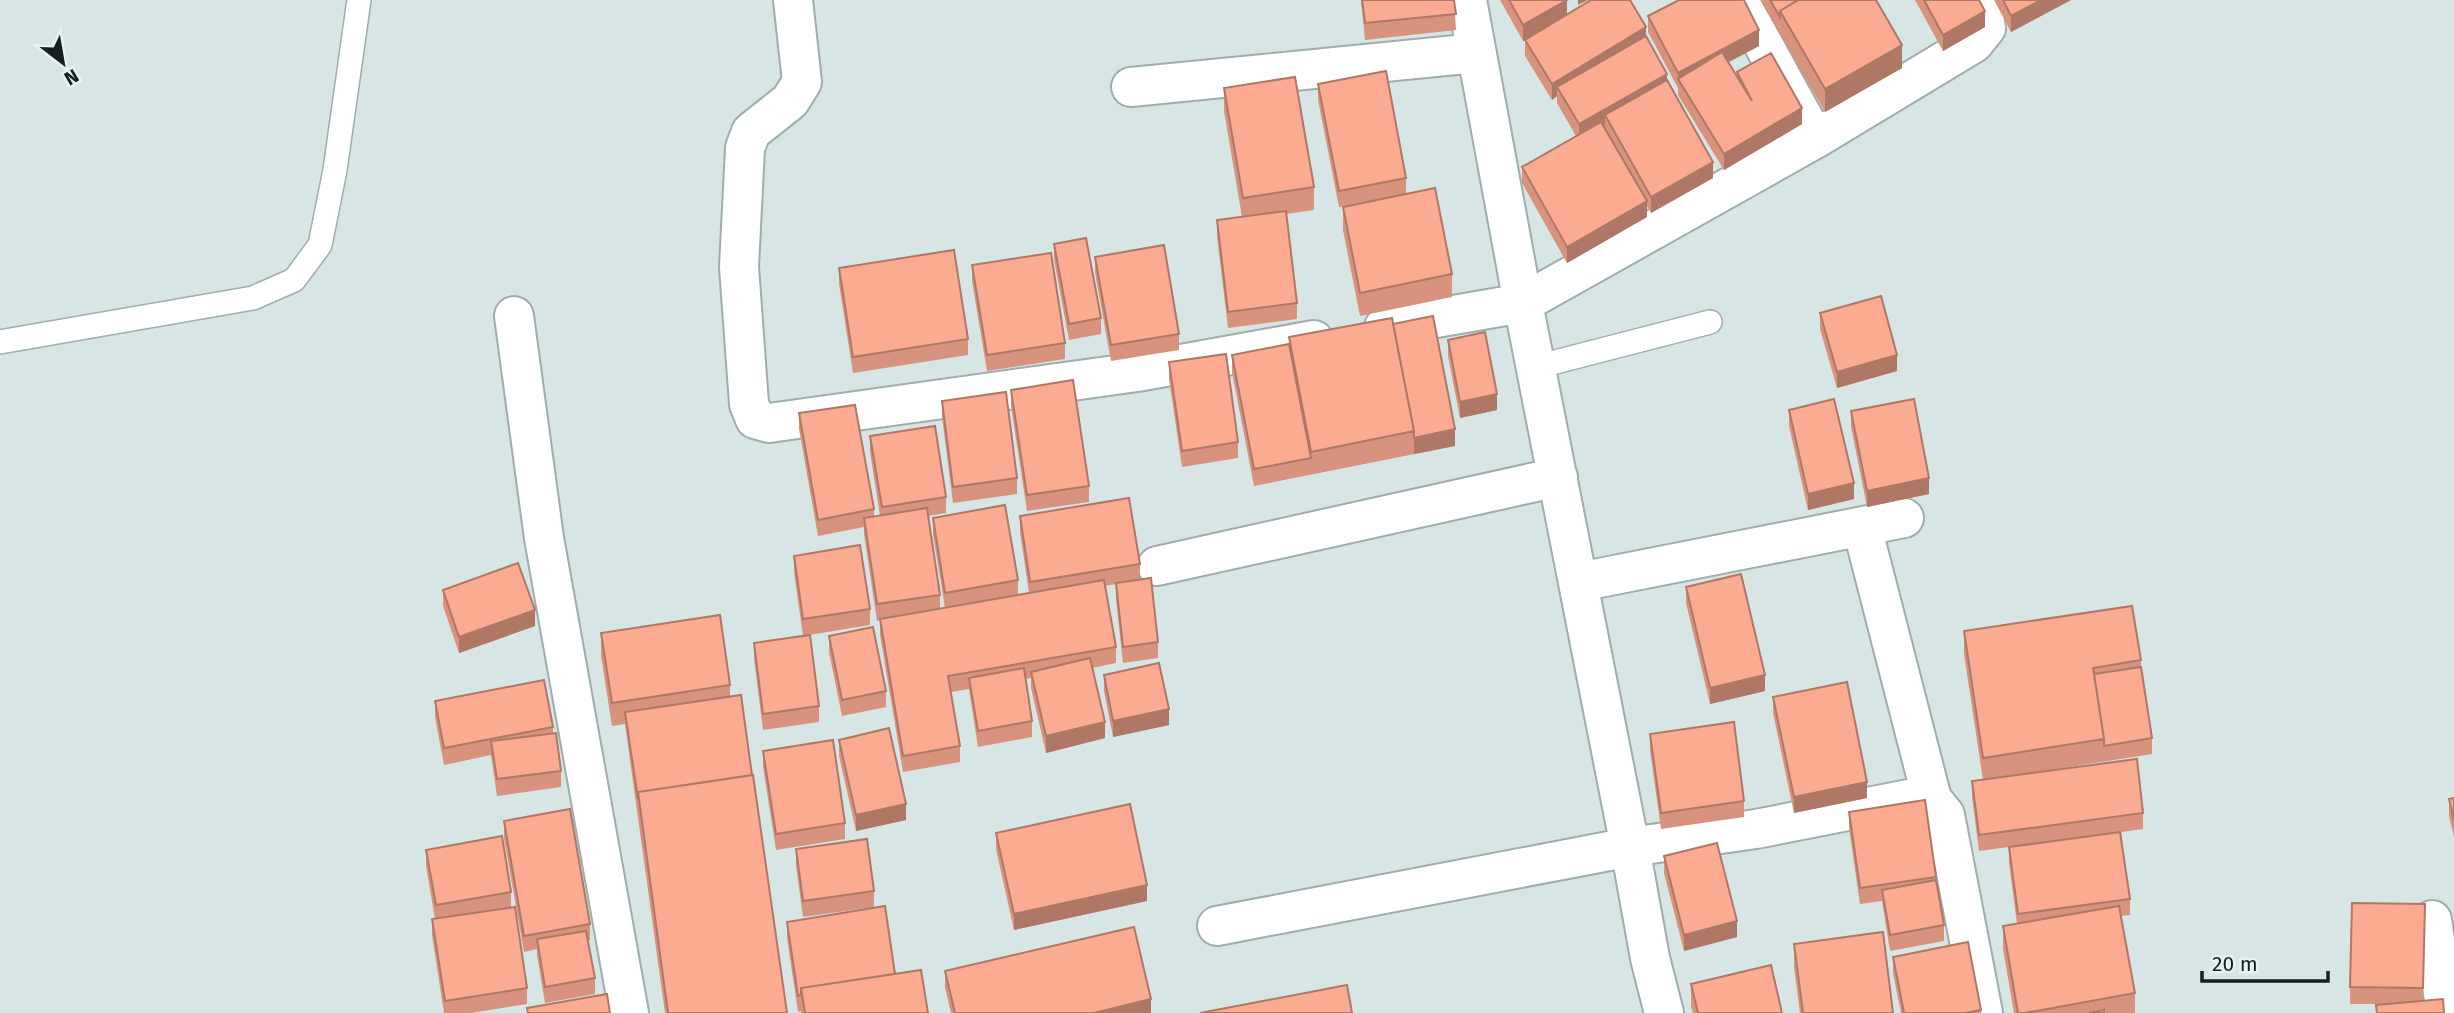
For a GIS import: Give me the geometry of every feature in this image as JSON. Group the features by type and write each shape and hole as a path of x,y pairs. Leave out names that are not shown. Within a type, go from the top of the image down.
{"street":[{"path":"793,0 802,82 790,101 751,132 745,148 739,267 749,404 755,419 769,424 1137,372 1523,303 1815,139 1975,43 1986,28 1978,0"},
{"path":"1468,0 1523,303 1650,958 1664,1013"},
{"path":"1739,0 1815,139"},
{"path":"1131,87 1476,53"},
{"path":"514,316 544,538 629,1013"},
{"path":"1157,566 1558,477"},
{"path":"1579,582 1904,518"},
{"path":"1862,527 1932,799 1945,815 1983,1013"},
{"path":"1217,926 1630,847 1756,829 1919,797 1932,799"},
{"path":"2432,920 2446,1013"}],"lane":[{"path":"0,342 253,298 294,280 320,246 335,170 359,0"},
{"path":"1536,367 1710,323"}],"building":[{"path":"1362,0 1454,0 1456,14 1365,23"},
{"path":"1509,0 1567,0 1523,25"},
{"path":"1591,0 1630,0 1646,27 1552,84 1525,40"},
{"path":"1679,0 1744,0 1759,30 1678,73 1648,16"},
{"path":"1770,0 1798,0 1780,11 1780,17"},
{"path":"1798,0 1876,0 1902,45 1825,89 1780,11"},
{"path":"1924,0 1979,0 1985,11 1943,35"},
{"path":"2003,0 2041,0 2011,16"},
{"path":"1646,36 1667,74 1579,124 1557,87"},
{"path":"1722,52 1752,101 1737,72 1771,53 1802,108 1724,154 1678,79"},
{"path":"1386,71 1406,178 1339,191 1318,84"},
{"path":"1295,77 1314,187 1243,198 1224,88"},
{"path":"1667,80 1713,162 1651,197 1605,115"},
{"path":"1601,122 1647,201 1567,247 1522,167"},
{"path":"1435,188 1452,274 1360,293 1343,207"},
{"path":"1286,211 1297,303 1228,312 1217,220"},
{"path":"1086,238 1101,318 1069,324 1054,244"},
{"path":"1164,245 1179,334 1111,345 1095,257"},
{"path":"954,250 968,339 853,357 839,268"},
{"path":"1051,253 1065,343 987,355 972,265"},
{"path":"1881,296 1897,355 1837,372 1820,313"},
{"path":"1433,316 1455,429 1414,438 1393,324"},
{"path":"1392,318 1414,431 1311,452 1289,337"},
{"path":"1485,332 1497,394 1460,402 1448,340"},
{"path":"1289,344 1311,458 1254,469 1232,355"},
{"path":"1226,354 1238,442 1182,451 1169,362"},
{"path":"1073,380 1089,486 1027,495 1011,390"},
{"path":"1006,392 1017,478 953,487 942,401"},
{"path":"1834,399 1854,483 1808,494 1789,410"},
{"path":"1914,399 1929,478 1867,491 1851,411"},
{"path":"855,405 874,509 818,520 799,413"},
{"path":"935,426 946,497 882,507 870,436"},
{"path":"1129,498 1140,564 1030,582 1020,516"},
{"path":"1005,505 1018,580 945,593 933,518"},
{"path":"927,508 940,595 877,604 864,518"},
{"path":"860,545 870,609 803,619 794,556"},
{"path":"518,563 535,610 459,637 443,590"},
{"path":"1741,574 1765,675 1710,688 1686,587"},
{"path":"1151,578 1158,642 1123,647 1116,583"},
{"path":"1104,580 1116,647 948,676 960,746 903,756 880,619"},
{"path":"2132,606 2141,660 2093,668 2104,739 1983,758 1964,631"},
{"path":"720,615 730,685 612,703 601,633"},
{"path":"873,627 886,691 842,700 829,636"},
{"path":"810,635 819,706 763,714 754,643"},
{"path":"1090,658 1105,722 1046,736 1031,672"},
{"path":"1159,663 1169,709 1113,721 1104,675"},
{"path":"2141,667 2152,738 2104,746 2094,674"},
{"path":"1024,668 1032,721 978,731 969,678"},
{"path":"544,680 553,727 444,748 435,701"},
{"path":"1847,682 1867,782 1794,797 1773,697"},
{"path":"741,695 752,775 638,792 638,799 625,712"},
{"path":"1734,722 1744,801 1661,813 1650,734"},
{"path":"889,728 906,804 856,815 839,740"},
{"path":"556,733 561,771 497,779 491,741"},
{"path":"833,740 845,823 776,834 763,751"},
{"path":"2137,759 2143,813 1979,835 1972,781"},
{"path":"753,775 787,1013 668,1013 638,792"},
{"path":"2454,798 2454,820 2449,799"},
{"path":"1925,800 1936,877 1860,888 1849,812"},
{"path":"1130,804 1147,885 1014,914 996,833"},
{"path":"570,809 590,924 524,936 504,821"},
{"path":"2120,832 2130,899 2018,914 2009,847"},
{"path":"502,836 511,892 436,905 426,850"},
{"path":"867,839 874,891 803,901 796,849"},
{"path":"1717,843 1737,921 1684,935 1664,856"},
{"path":"1936,880 1944,925 1890,935 1882,890"},
{"path":"2352,903 2425,904 2423,988 2350,987"},
{"path":"885,906 895,974 801,988 801,995 798,996 787,922"},
{"path":"2119,906 2135,993 2018,1013 2003,926"},
{"path":"515,907 527,988 445,1001 432,919"},
{"path":"1134,927 1151,999 1094,1013 955,1013 945,971"},
{"path":"586,931 595,978 545,987 537,939"},
{"path":"1883,932 1893,1013 1803,1013 1794,944"},
{"path":"1968,942 1981,1010 1965,1013 1904,1013 1893,957"},
{"path":"1771,965 1782,1013 1698,1013 1691,984"},
{"path":"921,970 928,1013 805,1013 801,988"},
{"path":"1347,985 1352,1013 1200,1013"},
{"path":"607,994 610,1013 528,1013 527,1008"},
{"path":"2443,999 2444,1013 2377,1013 2376,1005"}]}
